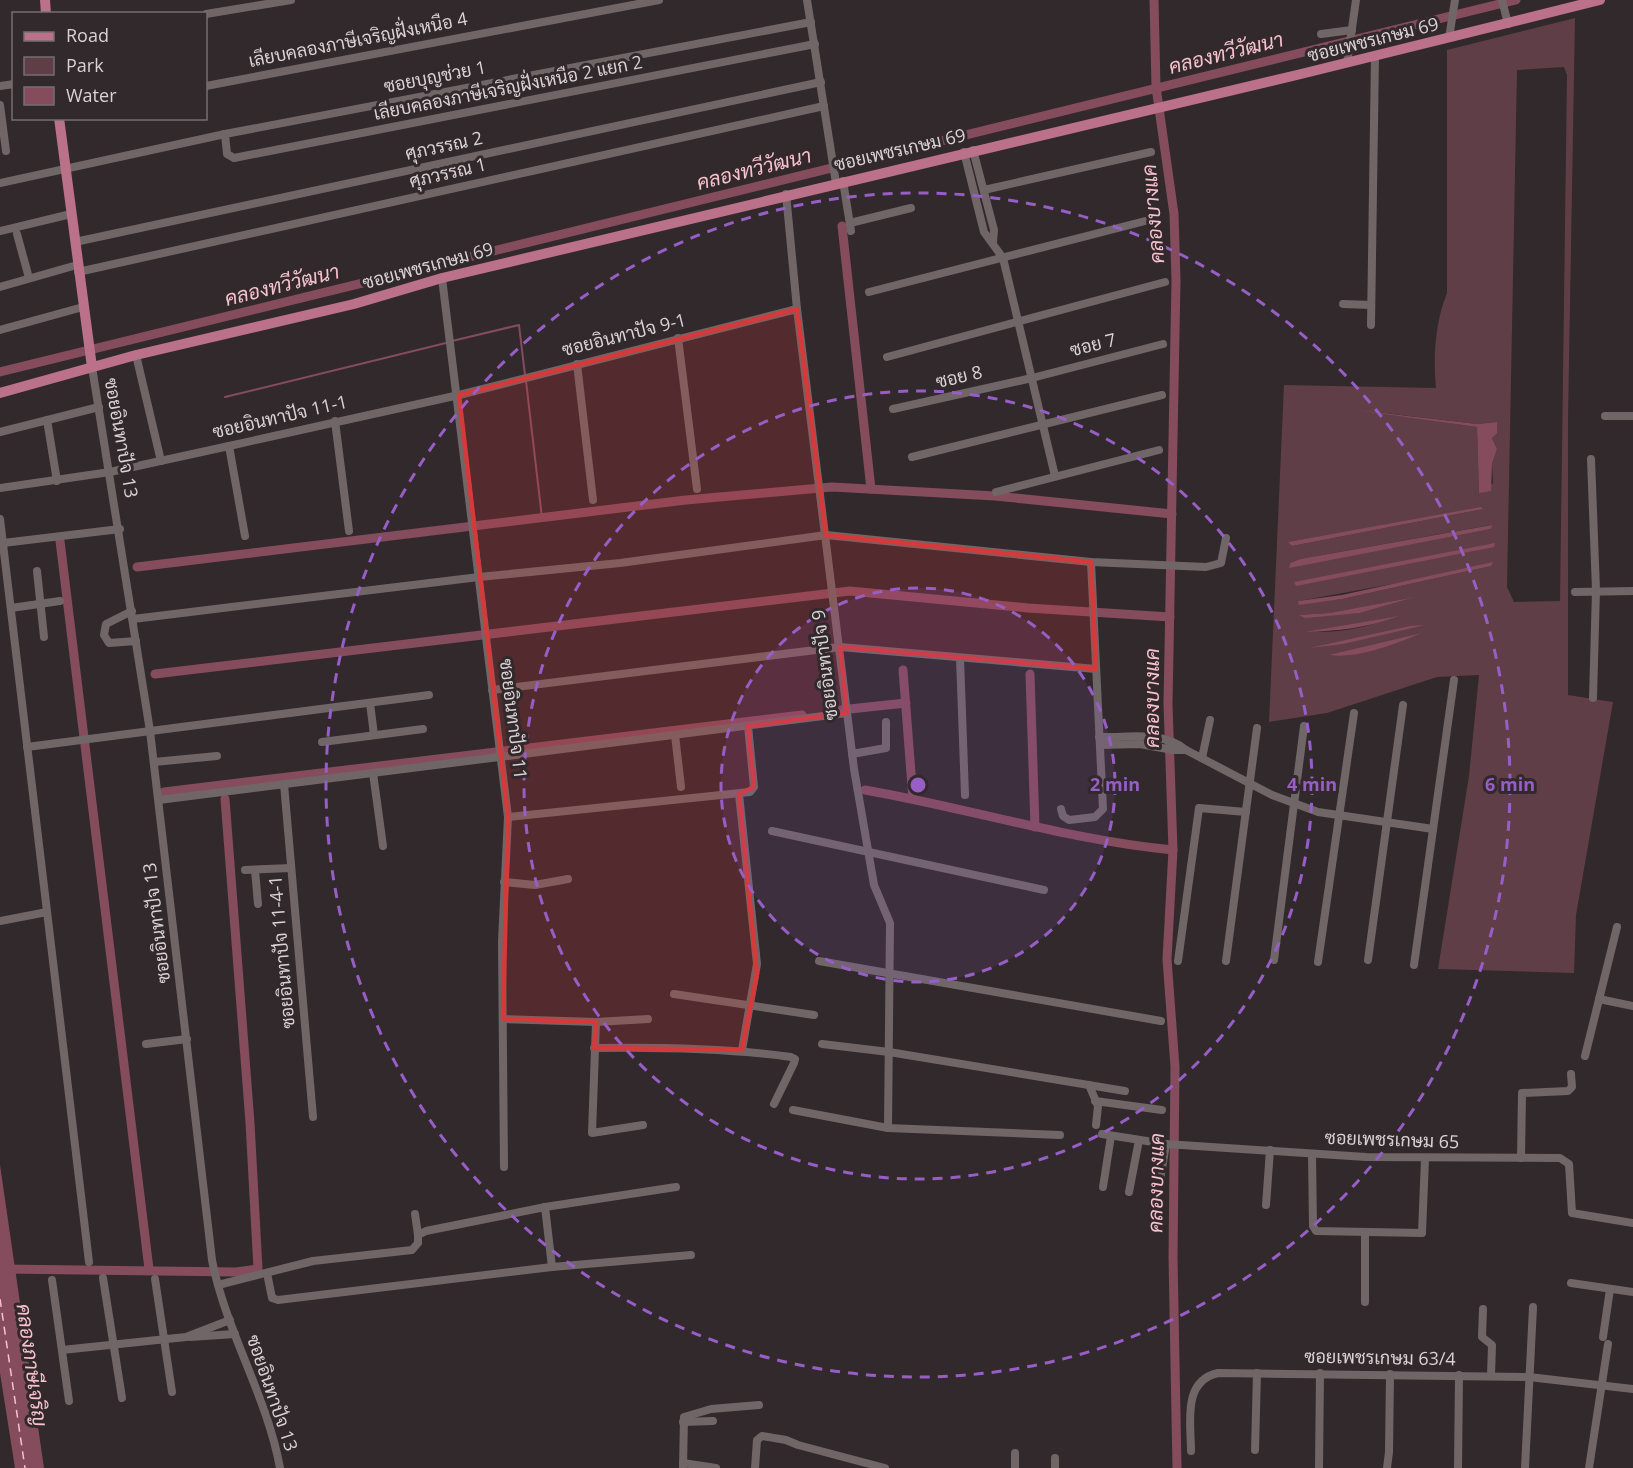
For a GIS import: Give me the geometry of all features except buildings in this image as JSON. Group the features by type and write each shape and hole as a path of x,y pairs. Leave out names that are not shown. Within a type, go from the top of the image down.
{"main road":[{"name":"ซอยเพชรเกษม 69","path":"0,393 91,363 136,355 354,303 442,278 838,180 1142,112 1348,58 1375,56 1507,19 1600,0"},
{"path":"59,120 91,363"}],"street":[{"path":"207,14 291,0"},
{"name":"เลียบคลองภาษีเจริญฝั่งเหนือ 4","path":"207,86 659,0"},
{"path":"807,0 832,162 850,227 911,208"},
{"path":"1348,58 1356,0"},
{"path":"1502,0 1507,19"},
{"path":"1450,34 1455,2"},
{"name":"ซอยบุญช่วย 1","path":"0,183 225,134 811,22"},
{"path":"1321,34 1352,31"},
{"name":"เลียบคลองภาษีเจริญฝั่งเหนือ 2 แยก 2","path":"225,134 227,154 234,158 815,44"},
{"path":"1371,325 1375,56"},
{"name":"ศุภวรรณ 2","path":"75,242 821,82"},
{"path":"0,105 2,136 6,151"},
{"name":"ศุภวรรณ 1","path":"0,287 29,278 824,106"},
{"path":"968,151 984,190 994,230 993,242"},
{"path":"968,151 984,232 1002,258 1055,476"},
{"path":"984,190 1151,152"},
{"name":"ซอยอินทาปัจ 9","path":"786,194 797,309 852,754 874,885 890,923 888,1128"},
{"path":"0,231 71,214"},
{"path":"869,292 1153,219"},
{"path":"17,234 29,278"},
{"name":"ซอยอินทาปัจ 11","path":"442,278 459,394 508,817 504,882 504,1167"},
{"path":"887,357 1165,282"},
{"path":"1343,304 1371,305"},
{"path":"0,330 83,307"},
{"name":"ซอยอินทาปัจ 9-1","path":"459,394 797,309"},
{"path":"678,339 697,489"},
{"name":"ซอย 7","path":"1032,378 1163,344"},
{"path":"136,355 161,461"},
{"name":"ซอยอินทาปัจ 13","path":"91,363 120,530 150,730 216,1278 272,1435 280,1468"},
{"path":"577,364 593,500"},
{"name":"ซอย 8","path":"893,409 1032,378"},
{"name":"ซอยอินทาปัจ 11-1","path":"0,488 110,472 459,394"},
{"path":"912,457 1044,427 1162,395"},
{"path":"0,432 99,407"},
{"path":"1605,416 1633,416"},
{"path":"47,420 57,481"},
{"path":"335,421 350,531"},
{"path":"229,446 244,536"},
{"path":"996,492 1159,450"},
{"path":"1591,459 1596,590 1593,698"},
{"path":"0,519 89,1262"},
{"path":"3,543 120,530"},
{"path":"136,641 109,643 104,635 106,624 133,615 620,563 826,535 1091,562 1206,567 1221,562 1226,538"},
{"path":"1061,809 1063,816 1069,820 1095,817 1101,813 1100,741 1091,562"},
{"path":"37,571 44,637"},
{"path":"1575,592 1633,591"},
{"path":"11,608 60,601"},
{"path":"492,690 840,647 1096,669"},
{"path":"960,658 964,795"},
{"path":"1414,964 1454,680"},
{"path":"27,747 429,695"},
{"path":"370,703 374,735"},
{"path":"1368,960 1403,705"},
{"path":"1318,962 1341,817 1354,712"},
{"path":"159,800 373,773 500,754 847,713"},
{"path":"1202,758 1210,720"},
{"path":"852,754 886,748 886,722"},
{"path":"508,817 739,794 753,790 748,726"},
{"path":"1274,960 1304,726"},
{"path":"1226,961 1257,728"},
{"path":"322,742 423,729"},
{"path":"675,735 681,787"},
{"path":"1100,741 1161,742 1186,750 1294,804 1341,817 1433,829"},
{"path":"154,762 217,756"},
{"path":"373,773 383,846"},
{"name":"ซอยอินทาปัจ 11-4-1","path":"284,784 313,1117"},
{"path":"739,794 757,964 752,1004 742,1050"},
{"path":"1178,961 1199,808 1246,812"},
{"path":"772,831 1044,890"},
{"path":"244,870 291,868"},
{"path":"255,870 258,904"},
{"path":"504,882 535,885 568,879"},
{"path":"0,921 47,912"},
{"path":"1585,1056 1617,927"},
{"path":"819,961 1161,1021"},
{"path":"674,994 814,1015"},
{"path":"1599,999 1633,1006"},
{"path":"503,1019 596,1022 648,1019"},
{"path":"596,1022 592,1133 643,1125"},
{"path":"146,1044 187,1039"},
{"path":"822,1044 889,1052 1125,1091"},
{"path":"594,1048 742,1050 795,1059 774,1104"},
{"path":"1521,1158 1522,1093 1568,1091 1572,1087 1570,1074"},
{"path":"1089,1085 1098,1112 1096,1125"},
{"path":"1095,1101 1162,1110"},
{"path":"793,1110 888,1128 1060,1135"},
{"name":"ซอยเพชรเกษม 65","path":"1102,1187 1106,1135 1166,1144 1312,1154 1425,1159 1560,1158 1568,1162 1570,1211 1573,1214 1633,1223"},
{"path":"1129,1192 1139,1140"},
{"path":"1157,1198 1166,1144"},
{"path":"1266,1205 1270,1150"},
{"path":"1312,1154 1314,1229 1365,1233 1422,1233 1425,1159"},
{"path":"418,1235 545,1207 676,1188"},
{"path":"545,1207 552,1267"},
{"path":"216,1278 267,1273 313,1261 412,1250 418,1243 415,1214"},
{"path":"1365,1233 1365,1302"},
{"path":"267,1273 272,1298 278,1300 552,1267 691,1255"},
{"path":"103,1278 122,1398"},
{"path":"155,1279 172,1392"},
{"path":"52,1280 69,1401"},
{"path":"1571,1283 1633,1292"},
{"path":"1589,1468 1602,1386 1610,1289"},
{"path":"1525,1468 1533,1307"},
{"path":"1483,1309 1482,1337 1492,1345 1491,1376"},
{"path":"186,1337 230,1320"},
{"path":"62,1350 235,1334"},
{"name":"ซอยเพชรเกษม 63/4","path":"1191,1451 1190,1405 1199,1383 1208,1375 1218,1373 1529,1377 1633,1389"},
{"path":"1319,1468 1320,1373"},
{"path":"1255,1449 1257,1374"},
{"path":"1387,1468 1390,1374"},
{"path":"1458,1468 1459,1375"},
{"path":"716,1468 683,1465 684,1417 688,1413 759,1405"},
{"path":"683,1422 713,1421"},
{"path":"755,1468 757,1440 762,1436 786,1440 817,1451 885,1468"},
{"path":"1015,1453 1015,1468"},
{"path":"1054,1458 1054,1468"}],"highlighted area":[{"path":"797,309 826,535 1091,562 1096,669 840,647 847,713 748,726 754,787 739,794 757,974 742,1050 594,1048 596,1022 503,1019 508,817 459,395"}],"green space":[{"path":"1575,18 1568,419 1568,695 1613,702 1576,915 1574,973 1438,969 1469,776 1479,675 1437,677 1327,713 1269,722 1284,385 1436,388 1436,340 1447,293 1447,50","holes":["1564,67 1567,75 1560,601 1514,602 1507,587 1517,70","1376,412 1477,424 1497,422 1492,438 1497,449 1492,464 1493,483 1479,493 1477,427","1483,509 1292,546 1289,542 1306,539","1491,525 1491,529 1289,567 1290,563 1300,559","1491,566 1342,599 1299,604 1299,601","1411,598 1360,613 1300,615 1329,613","1395,617 1353,629 1311,631"]}],"water":[{"path":"1356,410 1477,424 1497,422 1497,433 1492,438 1497,449 1492,464 1491,491 1479,493 1477,427"},
{"path":"1481,507 1483,509 1292,546 1288,542"},
{"path":"1492,525 1491,529 1289,568 1290,563 1300,559"},
{"path":"1495,543 1494,547 1296,586 1294,582"},
{"path":"1493,562 1491,566 1342,599 1299,605 1298,601 1342,595"},
{"path":"1415,597 1360,613 1305,618 1299,615 1329,613"},
{"path":"1399,616 1352,628 1304,632"},
{"path":"1425,625 1343,644 1309,648 1410,626"},
{"path":"1422,633 1364,653 1329,655"},
{"path":"0,1165 44,1468 15,1468 0,1373"}],"waterway":[{"name":"คลองบางแค","path":"1154,0 1156,87 1174,214 1176,280 1168,704 1173,850 1167,959 1175,1067 1173,1257 1177,1468"},
{"name":"คลองทวีวัฒนา","path":"0,372 1516,0"},
{"path":"842,226 871,489"},
{"path":"452,341 519,325 525,375"},
{"path":"225,397 446,343"},
{"path":"526,381 542,518"},
{"path":"137,567 686,500 832,487 995,496 1172,514"},
{"path":"60,541 149,1269"},
{"path":"155,674 850,591 1028,608 1170,617"},
{"path":"903,670 913,799"},
{"path":"1030,674 1035,827"},
{"path":"840,710 906,703"},
{"path":"164,792 802,715"},
{"path":"865,790 1095,839 1173,850"},
{"path":"3,1269 236,1272 258,1269 250,1123 225,799"}],"ferry route":[{"path":"0,1299 25,1468"}],"water label":[{"name":"คลองภาษีเจริญ","path":"32,1365"}]}
